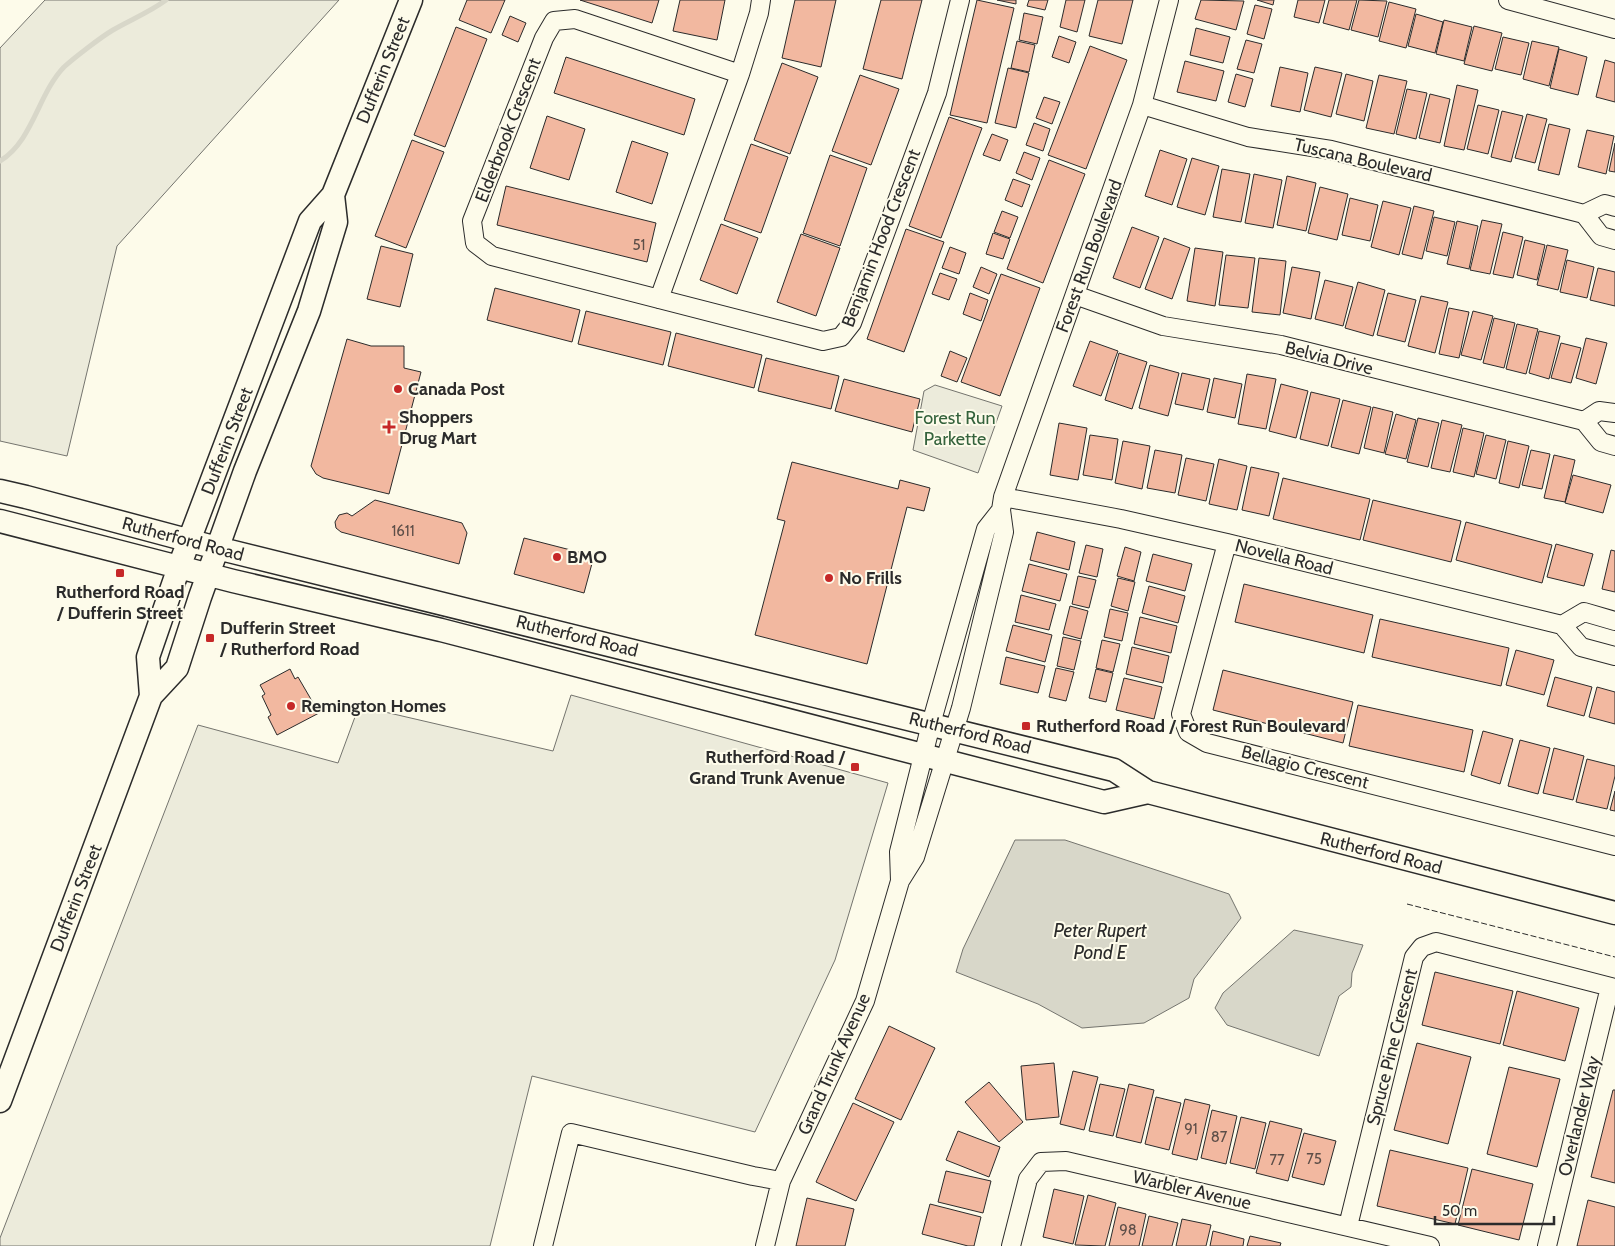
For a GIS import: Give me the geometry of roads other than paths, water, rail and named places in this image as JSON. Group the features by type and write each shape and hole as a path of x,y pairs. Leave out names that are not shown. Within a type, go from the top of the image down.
{"main road":[{"name":"Dufferin Street","path":"152,696 148,657 179,566 310,221 333,196 410,0"},
{"name":"Dufferin Street","path":"0,1101 152,696 177,668 245,471 309,311 336,222 333,196"},
{"name":"Rutherford Road","path":"0,491 26,496 217,548 1114,770 1148,792 1615,913"},
{"name":"Rutherford Road","path":"0,521 208,575 441,630 1104,802 1148,792"}],"street":[{"path":"659,299 740,74 759,13 761,0"},
{"name":"Benjamin Hood Crescent","path":"659,299 823,341 841,337 852,323 936,93 960,0"},
{"name":"Forest Run Boulevard","path":"923,756 986,529 1002,504 1142,105 1169,0"},
{"path":"1508,0 1615,28"},
{"name":"Elderbrook Crescent","path":"659,299 492,256 474,242 472,222 544,38 554,21 575,19 740,74"},
{"name":"Tuscana Boulevard","path":"1142,105 1248,137 1331,150 1584,214"},
{"path":"1615,206 1604,204 1584,214 1601,236 1615,240"},
{"name":"Belvia Drive","path":"1075,294 1163,326 1281,346 1584,421"},
{"path":"1615,413 1599,411 1584,421 1601,442 1615,446"},
{"name":"Forest Run Boulevard","path":"945,761 1004,532 1002,504"},
{"name":"Novella Road","path":"1002,504 1121,519 1228,543 1562,625"},
{"name":"Bellagio Crescent","path":"1228,543 1181,714 1188,732 1206,743 1615,846"},
{"path":"1615,622 1584,612 1562,625 1582,647 1615,656"},
{"name":"Grand Trunk Avenue","path":"900,881 899,852 923,756"},
{"name":"Grand Trunk Avenue","path":"765,1246 781,1181 865,1001 900,881 915,857 945,761"},
{"name":"Spruce Pine Crescent","path":"1348,1226 1414,957 1422,947 1436,942 1612,988"},
{"name":"Overlander Way","path":"1547,1246 1612,988"},
{"path":"543,1246 571,1132 781,1181"},
{"name":"Warbler Avenue","path":"1011,1246 1028,1179 1041,1162 1066,1161 1430,1246"}],"water":[{"name":"Peter Rupert Pond E","path":"1015,840 1065,840 1229,894 1241,918 1194,979 1189,998 1144,1023 1082,1028 1038,1004 956,972 963,949"},
{"path":"1294,930 1363,945 1352,973 1351,987 1339,996 1319,1056 1227,1025 1215,1008 1223,993"}],"waterway":[{"path":"0,161 20,142 55,78 64,67 108,33 166,0"}],"place":[{"name":"Canada Post","path":"398,389"},
{"name":"Shoppers Drug Mart","path":"389,427"},
{"name":"BMO","path":"557,557"},
{"name":"Rutherford Road / Dufferin Street","path":"120,573"},
{"name":"No Frills","path":"829,578"},
{"name":"Dufferin Street / Rutherford Road","path":"210,638"},
{"name":"Remington Homes","path":"291,706"},
{"name":"Rutherford Road / Forest Run Boulevard","path":"1026,726"},
{"name":"Rutherford Road / Grand Trunk Avenue","path":"855,767"}],"park label":[{"name":"Forest Run Parkette","path":"955,428"}]}
